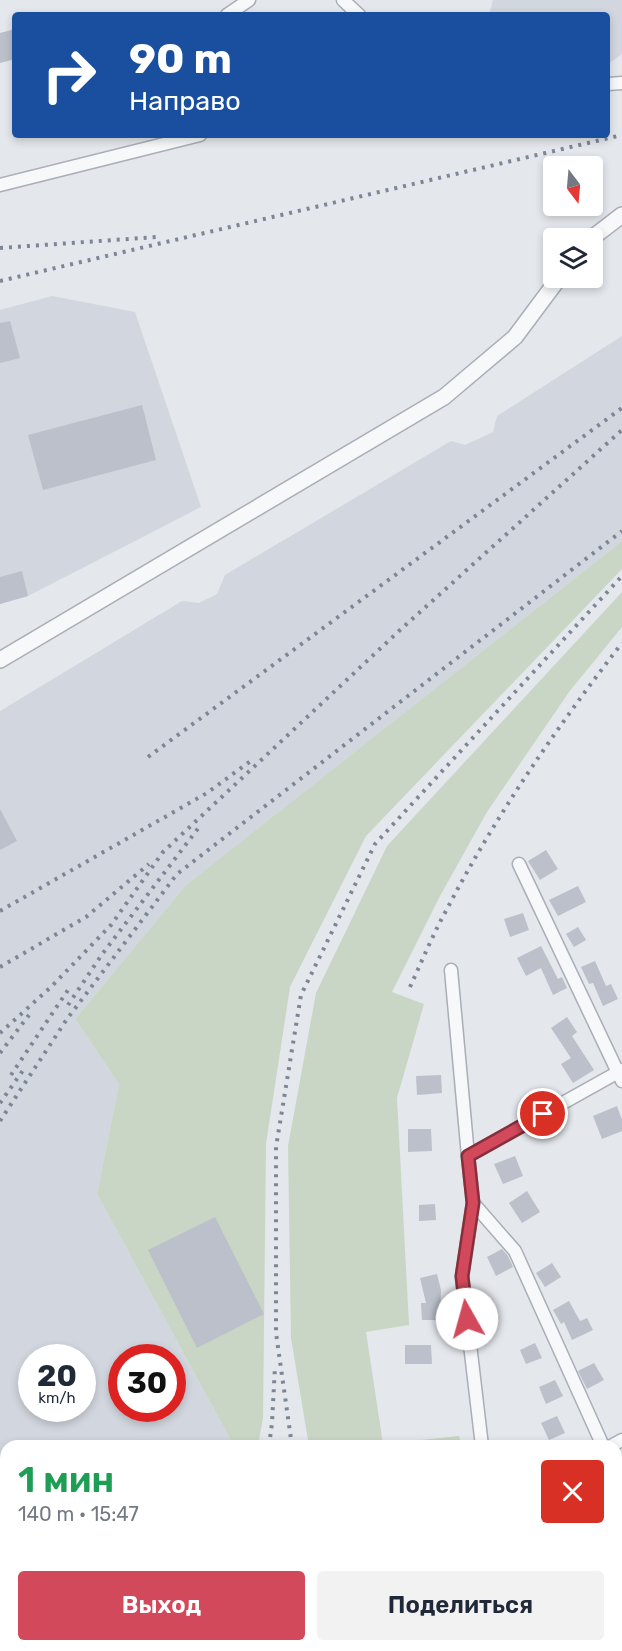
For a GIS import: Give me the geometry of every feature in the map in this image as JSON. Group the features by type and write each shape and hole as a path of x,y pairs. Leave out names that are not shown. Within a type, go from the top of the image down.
{"street":[{"path":"231,12 249,0"},
{"path":"343,0 356,12"},
{"path":"0,185 188,138"},
{"path":"603,230 622,215"},
{"path":"0,660 444,397 515,337 552,288"},
{"path":"468,1156 621,1075 519,864"},
{"path":"451,969 473,1203 462,1276 481,1440"},
{"path":"473,1203 514,1251 600,1440"}],"shaded area":[{"path":"493,0 622,0 622,54 610,63 610,12 490,12"},
{"path":"52,296 135,312 201,507 28,596 0,604 0,310"},
{"path":"622,336 622,541 186,885 75,1019 119,1084 97,1194 179,1344 108,1344 108,1422 186,1422 186,1358 231,1440 0,1440 0,711 182,601 199,603 217,594 225,575 451,441 465,445 493,432 497,416"}],"green space":[{"path":"622,541 622,569 366,836 290,987 266,1144 263,1418 259,1440 231,1440 186,1358 186,1344 179,1344 97,1194 119,1084 75,1019 186,885"},
{"path":"622,592 622,627 569,692 487,812 440,896 392,992 424,1004 397,1098 409,1325 366,1332 382,1440 308,1440 291,1338 288,1146 316,993 387,846"},
{"path":"459,1436 460,1440 421,1440"}],"building":[{"path":"12,30 12,60 0,63 0,33"},
{"path":"10,321 20,358 0,363 0,323"},
{"path":"142,405 156,460 43,490 28,435"},
{"path":"22,571 28,596 0,604 0,577"},
{"path":"0,809 17,841 0,850"},
{"path":"546,850 558,869 540,880 528,861"},
{"path":"578,886 586,902 558,916 549,900"},
{"path":"523,913 529,930 510,937 504,919"},
{"path":"578,927 586,940 574,947 566,934"},
{"path":"541,946 558,979 562,977 567,988 553,995 541,968 526,976 517,958"},
{"path":"595,961 606,986 611,984 618,999 603,1006 593,983 589,984 581,967"},
{"path":"567,1017 577,1032 572,1036 594,1070 573,1083 561,1064 571,1058 551,1028"},
{"path":"441,1075 442,1093 417,1095 416,1076"},
{"path":"617,1106 622,1120 622,1131 602,1139 593,1116"},
{"path":"408,1129 431,1129 432,1151 408,1152"},
{"path":"515,1156 523,1176 503,1184 494,1164"},
{"path":"527,1191 540,1212 522,1223 509,1203"},
{"path":"435,1204 436,1220 419,1221 419,1205"},
{"path":"215,1217 264,1314 197,1348 148,1250"},
{"path":"502,1249 513,1267 496,1276 487,1257"},
{"path":"552,1263 561,1277 545,1287 536,1273"},
{"path":"437,1274 441,1290 440,1320 422,1320 421,1303 426,1303 420,1278"},
{"path":"569,1301 580,1321 587,1318 593,1330 572,1340 564,1322 561,1324 553,1310"},
{"path":"535,1343 542,1358 526,1364 520,1350"},
{"path":"405,1345 431,1345 432,1364 405,1364"},
{"path":"594,1363 604,1380 587,1389 578,1371"},
{"path":"555,1380 563,1396 546,1404 539,1387"},
{"path":"557,1416 565,1433 549,1440 541,1423"}],"railway":[{"path":"610,138 622,135"},
{"path":"0,281 609,138"},
{"path":"0,248 157,237"},
{"path":"148,757 622,408"},
{"path":"0,1033 51,987 111,925 163,852 399,631 622,430"},
{"path":"0,1121 67,1019 177,874 622,531"},
{"path":"291,1440 276,1333 276,1147 301,995 375,844 622,576"},
{"path":"410,987 442,918 486,840 551,739 622,643"},
{"path":"0,911 207,793 252,760"},
{"path":"68,1005 103,953 200,826"},
{"path":"0,967 86,917 149,864"},
{"path":"11,1075 68,990"},
{"path":"0,1053 29,1015"},
{"path":"0,1103 24,1069"},
{"path":"270,1440 275,1366"}],"route":[{"path":"467,1319 462,1276 473,1203 468,1156 543,1114"}]}
